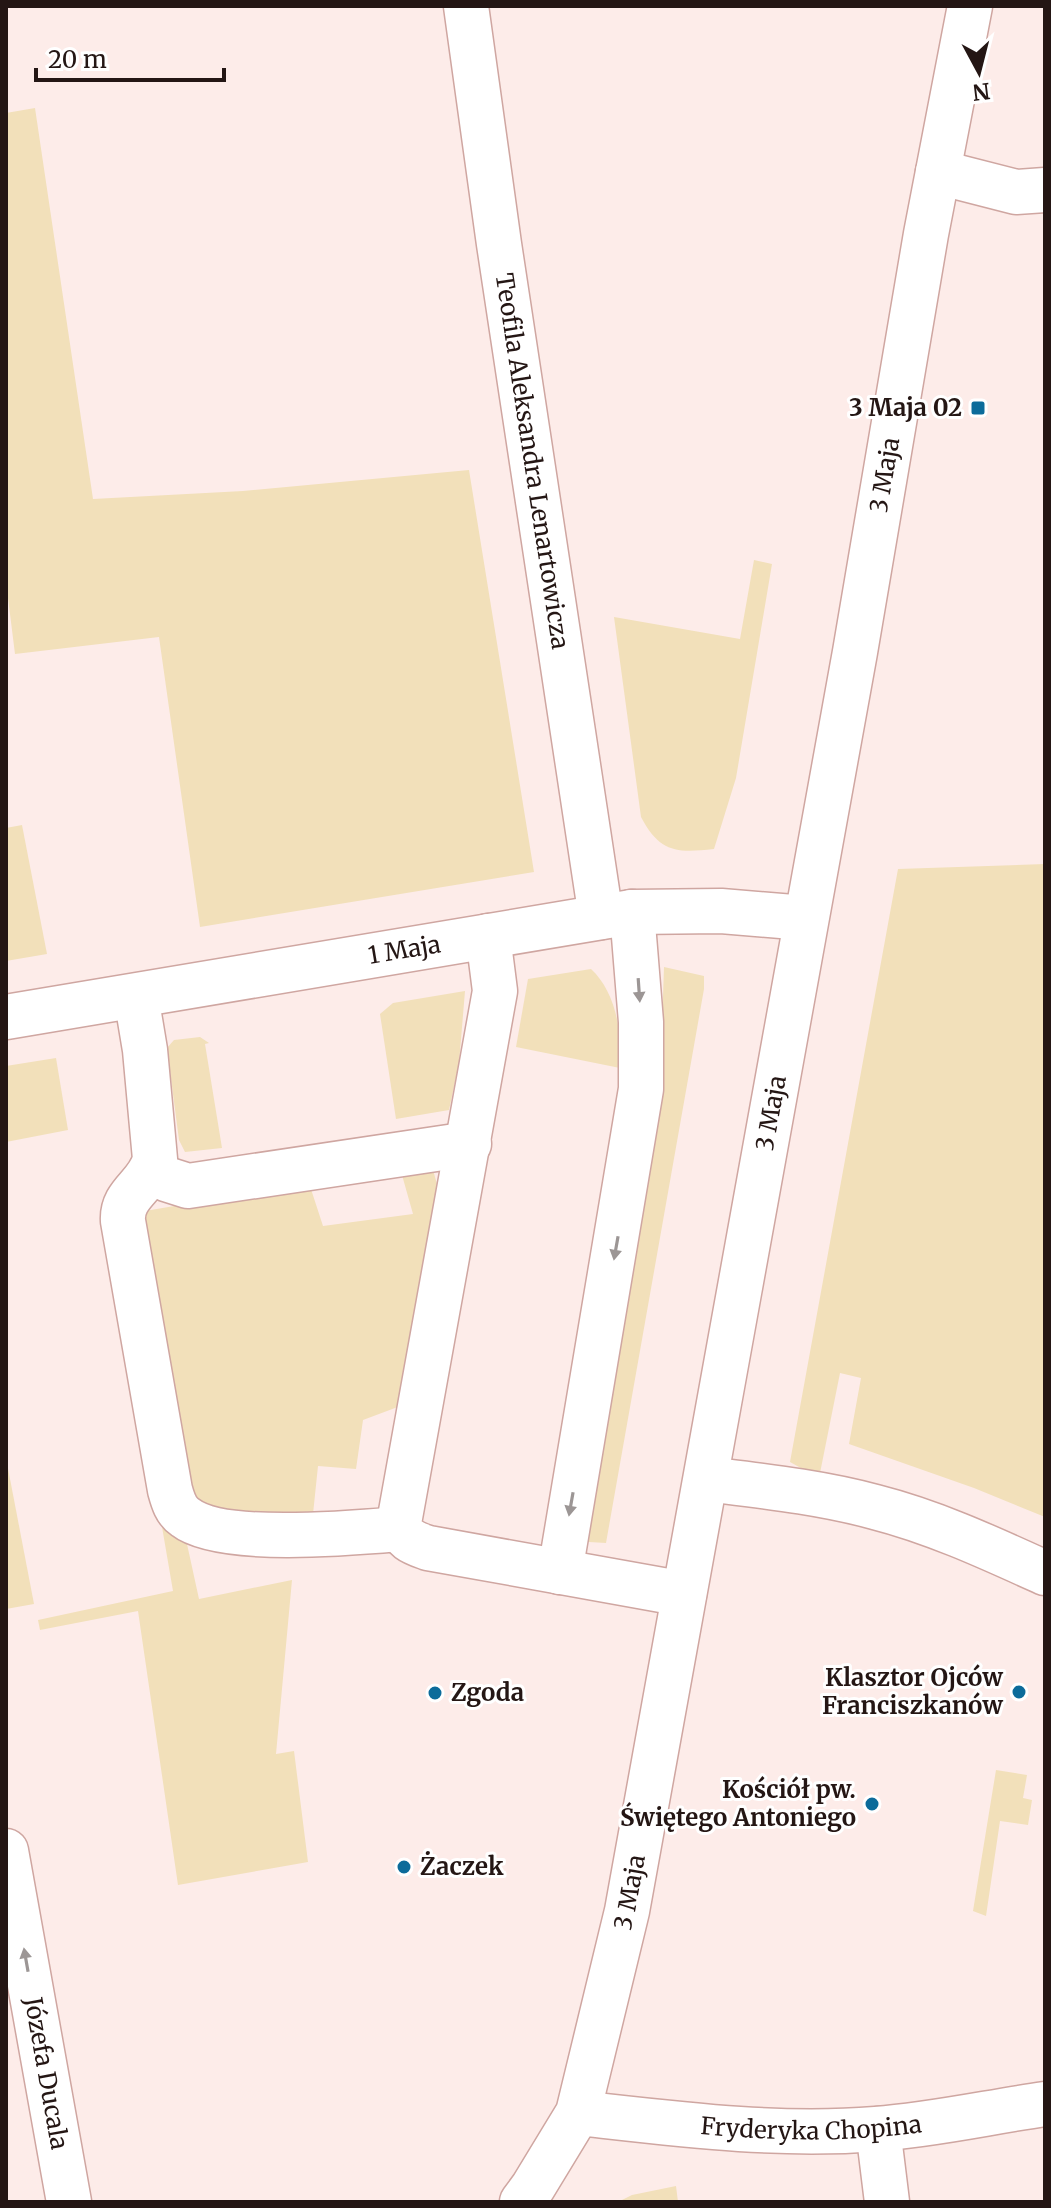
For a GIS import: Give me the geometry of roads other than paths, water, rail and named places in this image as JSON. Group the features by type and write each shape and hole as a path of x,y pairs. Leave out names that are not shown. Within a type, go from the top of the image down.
{"street":[{"name":"Teofila Aleksandra Lenartowicza","path":"466,6 502,269 616,915 641,1022 641,1089 560,1572"},
{"name":"3 Maja","path":"522,2202 578,2113 627,1911 970,6"},
{"path":"938,172 1016,192 1045,190"},
{"name":"1 Maja","path":"6,1017 616,915 711,911 805,918"},
{"path":"488,936 495,991 400,1529 409,1541 428,1548 684,1594"},
{"path":"136,996 155,1143 152,1171 125,1202 123,1221 170,1490 177,1510 184,1517 213,1529 251,1533 310,1535 400,1529"},
{"path":"152,1171 188,1186 469,1144"},
{"path":"706,1479 873,1506 946,1530 1045,1573"},
{"name":"Józefa Ducala","path":"6,1851 69,2202"},
{"name":"Fryderyka Chopina","path":"578,2113 724,2129 804,2132 878,2129 1045,2104"},
{"path":"878,2129 887,2202"}],"place":[{"name":"3 Maja 02","path":"978,408"},
{"name":"Klasztor Ojców Franciszkanów","path":"1019,1692"},
{"name":"Zgoda","path":"435,1693"},
{"name":"Kościół pw. Świętego Antoniego","path":"872,1804"},
{"name":"Żaczek","path":"404,1867"}]}
